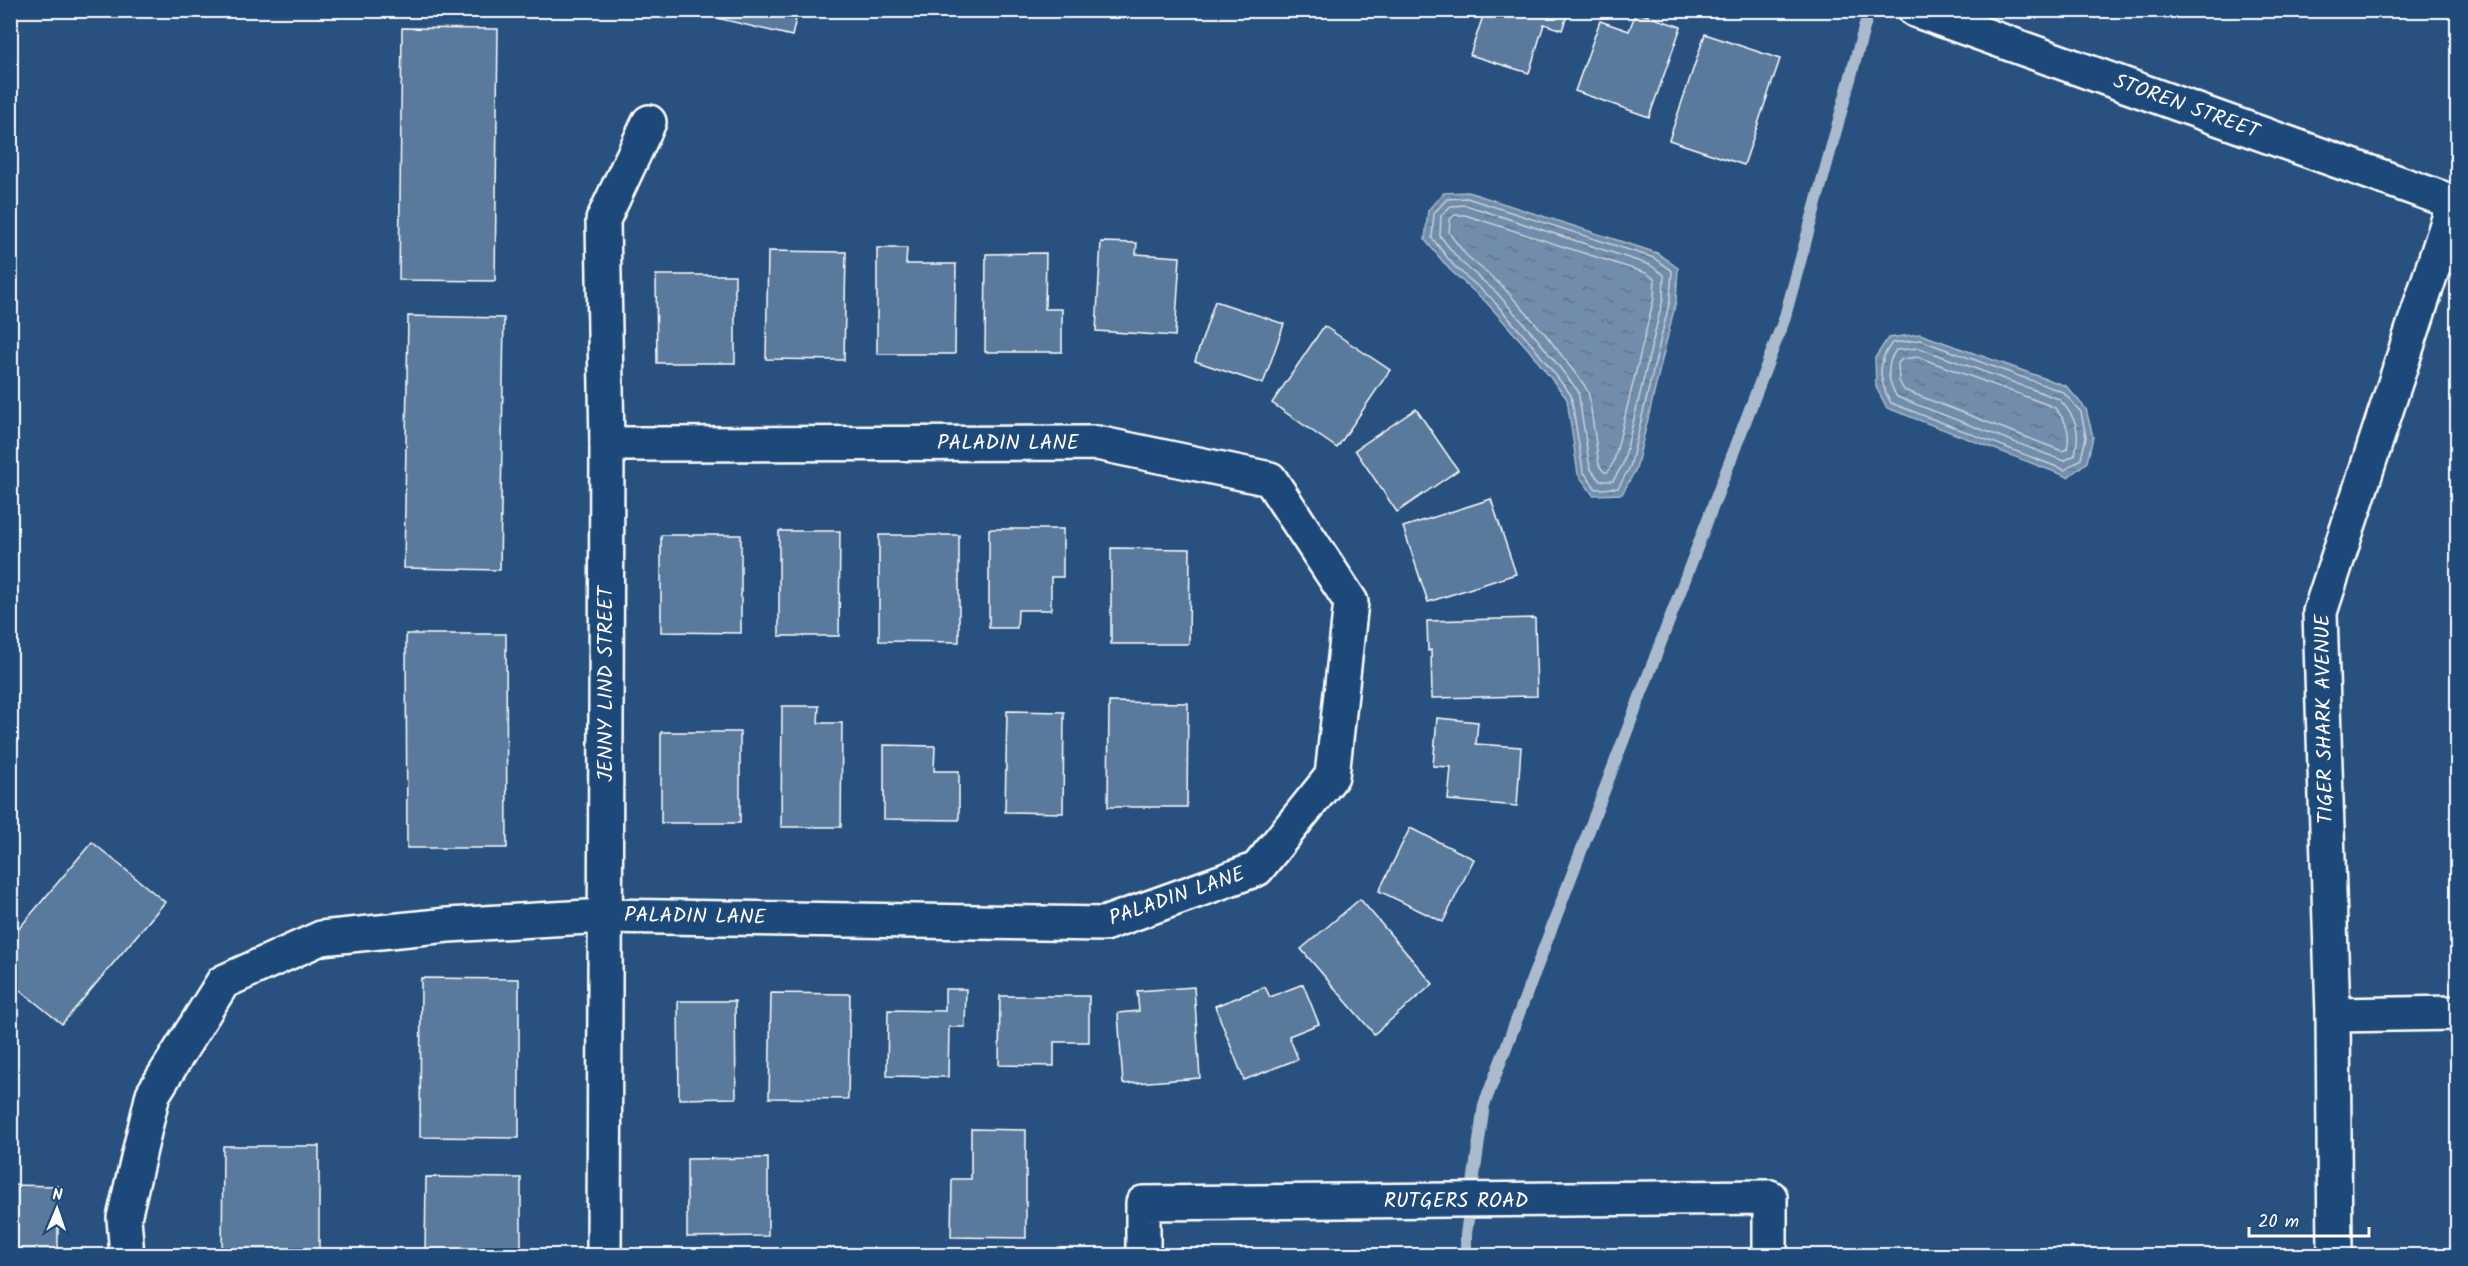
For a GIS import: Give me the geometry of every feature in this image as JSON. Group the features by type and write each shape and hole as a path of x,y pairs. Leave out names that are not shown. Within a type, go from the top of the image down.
{"street":[{"name":"STOREN STREET","path":"1916,11 2456,203"},
{"name":"JENNY LIND STREET","path":"604,1256 607,444 603,220 649,122"},
{"name":"TIGER SHARK AVENUE","path":"2335,1256 2333,1015 2320,612 2456,203"},
{"name":"PALADIN LANE","path":"127,1256 124,1218 153,1094 223,982 321,938 448,925 605,916 1104,924 1257,869 1332,776 1351,602 1270,479 1097,443 607,444"},
{"path":"2333,1015 2457,1013"},
{"name":"RUTGERS ROAD","path":"1143,1256 1143,1203 1770,1197 1770,1256"}],"water":[{"path":"1468,192 1657,253 1678,268 1676,301 1636,469 1622,494 1593,495 1578,474 1567,399 1529,350 1486,302 1450,270 1425,240 1428,210 1444,193"},
{"path":"1920,334 2066,386 2086,409 2093,437 2087,462 2068,477 1887,408 1876,387 1875,358 1888,338"}],"building":[{"path":"715,10 798,10 792,36 713,17"},
{"path":"1485,10 1569,10 1562,30 1544,24 1529,73 1470,55"},
{"path":"1636,12 1681,27 1649,117 1575,91 1600,21 1629,31"},
{"path":"402,28 498,29 495,281 399,280"},
{"path":"1705,34 1780,59 1744,165 1669,140"},
{"path":"1101,242 1137,243 1136,254 1180,257 1175,336 1096,331"},
{"path":"877,248 907,248 906,264 956,264 955,354 877,354"},
{"path":"768,251 846,252 844,360 766,359"},
{"path":"1046,253 1045,309 1062,309 1062,352 985,352 986,254"},
{"path":"656,275 735,275 735,363 657,363"},
{"path":"1215,301 1284,324 1263,384 1195,361"},
{"path":"408,316 504,318 500,570 404,568"},
{"path":"1324,326 1390,370 1337,448 1272,403"},
{"path":"1416,409 1458,470 1397,512 1355,450"},
{"path":"1491,499 1516,574 1428,602 1403,527"},
{"path":"989,529 1063,529 1063,577 1051,577 1051,610 1018,610 1017,628 989,628"},
{"path":"779,531 840,531 839,636 779,636"},
{"path":"661,535 741,535 741,633 661,632"},
{"path":"879,535 959,535 959,642 879,641"},
{"path":"1111,548 1190,549 1189,644 1111,644"},
{"path":"1535,618 1537,696 1432,698 1431,650 1428,651 1427,621"},
{"path":"406,634 506,634 507,848 407,848"},
{"path":"1109,702 1188,703 1187,807 1108,807"},
{"path":"782,706 819,706 818,723 842,723 841,827 781,827"},
{"path":"1007,711 1064,712 1063,813 1005,812"},
{"path":"1437,718 1478,722 1476,744 1521,747 1517,806 1448,800 1451,767 1433,766"},
{"path":"661,732 740,732 740,823 661,823"},
{"path":"884,745 935,746 934,771 959,771 959,820 884,819"},
{"path":"1410,828 1474,859 1443,922 1379,891"},
{"path":"92,842 165,902 62,1024 10,982 10,939"},
{"path":"1360,899 1433,984 1374,1034 1301,949"},
{"path":"421,978 519,979 519,1138 420,1137"},
{"path":"1303,984 1319,1024 1289,1036 1298,1059 1244,1080 1215,1006 1265,987 1270,997"},
{"path":"1194,987 1200,1078 1123,1084 1118,1013 1139,1011 1137,991"},
{"path":"945,989 966,989 965,1027 949,1027 948,1077 887,1076 888,1010 945,1011"},
{"path":"771,993 850,994 848,1099 769,1098"},
{"path":"1000,996 1089,996 1089,1042 1054,1042 1054,1066 999,1065"},
{"path":"678,1001 735,1001 736,1098 679,1099"},
{"path":"971,1129 1026,1130 1026,1238 951,1237 952,1179 971,1179"},
{"path":"223,1146 319,1146 319,1256 222,1256"},
{"path":"768,1158 768,1236 687,1237 687,1159"},
{"path":"426,1177 521,1178 521,1256 425,1256"},
{"path":"10,1185 58,1186 58,1256 10,1256"}],"waterway":[{"path":"1466,1256 1466,1234 1484,1105 1784,320 1869,10"}]}
